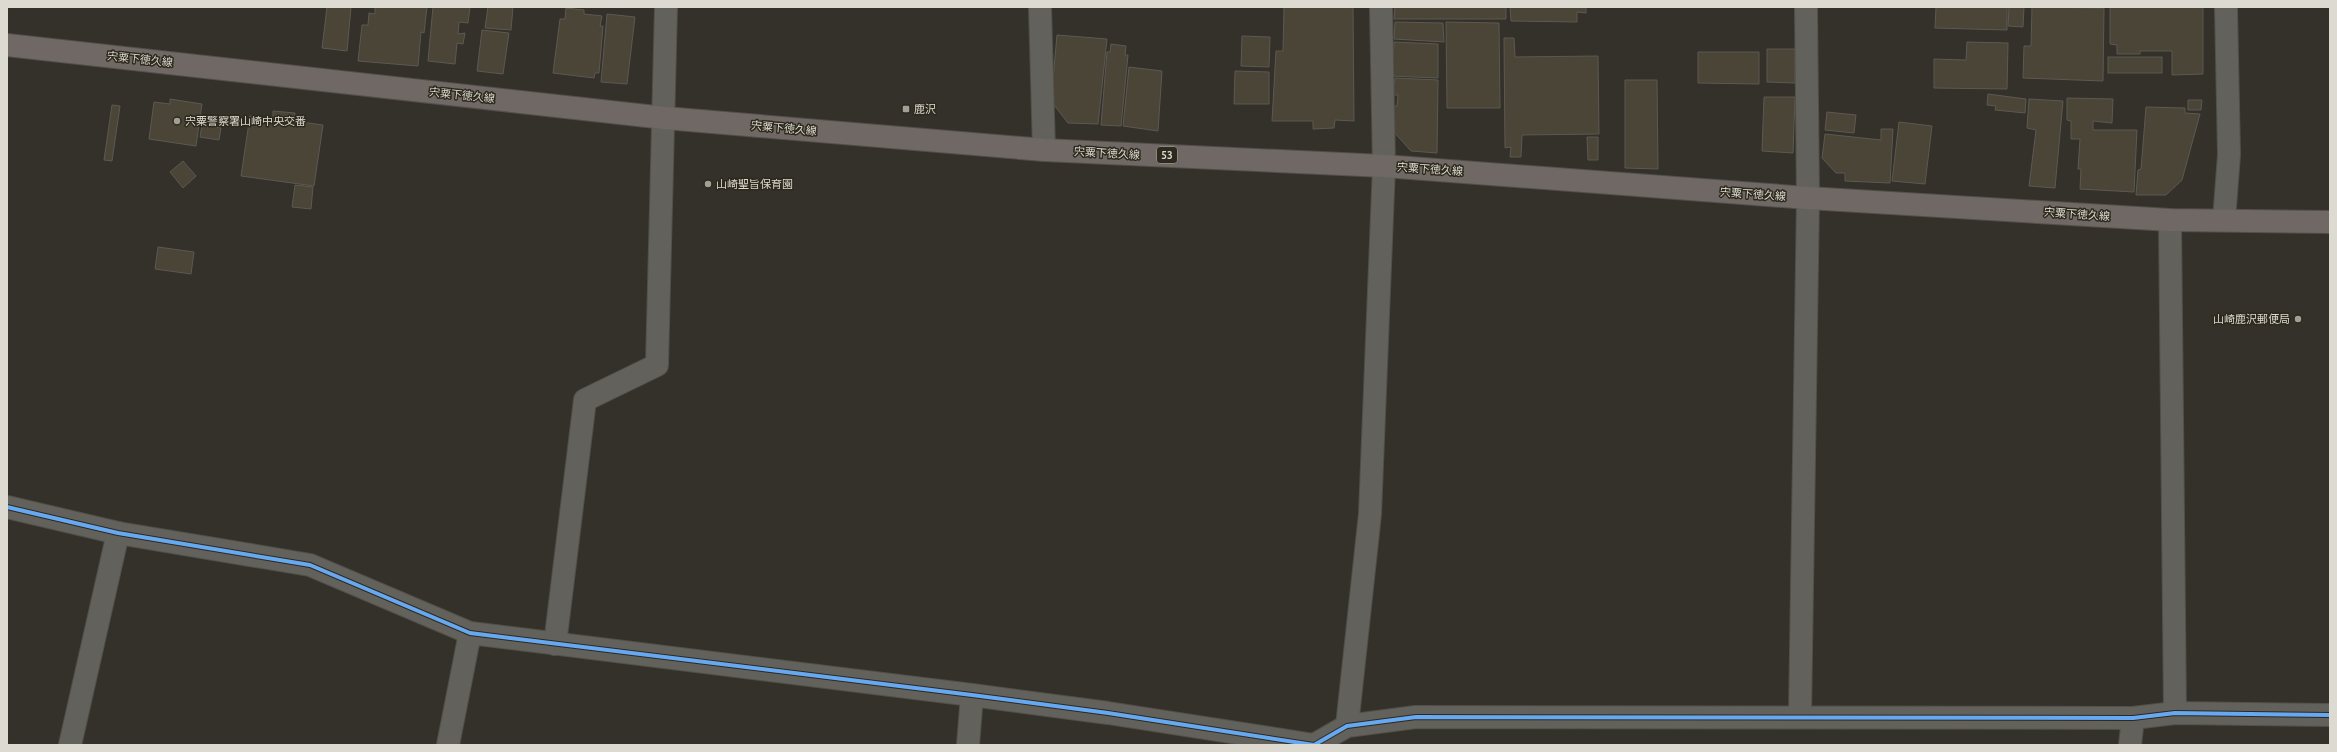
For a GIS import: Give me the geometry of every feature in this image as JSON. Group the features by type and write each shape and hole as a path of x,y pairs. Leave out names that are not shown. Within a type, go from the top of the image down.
{"main road":[{"name":"宍粟下徳久線","path":"7,44 665,118 1044,150 1384,166 1808,198 2170,220 2330,222"}],"street":[{"path":"555,644 585,400 657,365 665,118 666,7"},
{"path":"1040,7 1044,150"},
{"path":"1339,736 1370,514 1384,166 1381,7"},
{"path":"1800,716 1808,198 1806,7"},
{"path":"2224,220 2229,155 2226,7"},
{"path":"2170,220 2175,713"},
{"path":"7,508 118,533 310,565 470,633 1108,713 1314,745 1339,736 1416,717 1582,718 1800,716 2133,718 2175,713 2330,715"},
{"path":"70,745 118,533"},
{"path":"448,745 470,633"},
{"path":"968,745 972,695"},
{"path":"2130,745 2133,718"}],"building":[{"path":"327,7 351,7 347,51 322,48"},
{"path":"375,7 427,7 424,33 421,32 418,66 358,61 362,25 368,25 369,13 375,14"},
{"path":"433,7 470,7 468,23 459,22 458,34 465,33 463,44 457,43 455,64 428,61"},
{"path":"488,7 513,7 511,30 485,28"},
{"path":"1284,7 1353,7 1354,121 1335,120 1334,128 1313,129 1313,121 1272,121 1276,51 1283,51"},
{"path":"1395,7 1506,7 1506,19 1394,19"},
{"path":"1510,7 1586,7 1586,13 1577,12 1577,22 1511,21"},
{"path":"1936,7 2007,7 2007,30 1935,28"},
{"path":"2009,7 2024,7 2023,27 2008,26"},
{"path":"2032,7 2104,8 2103,81 2023,78 2024,46 2031,46"},
{"path":"2110,7 2203,7 2203,74 2172,75 2172,51 2140,51 2140,54 2117,54 2117,45 2110,44"},
{"path":"566,8 584,10 584,14 602,16 600,26 603,26 599,73 595,73 594,78 553,73 560,19 565,19"},
{"path":"607,14 635,17 627,84 601,82"},
{"path":"1395,22 1443,23 1444,42 1394,39"},
{"path":"1446,22 1499,23 1500,108 1447,108"},
{"path":"482,30 509,33 503,74 477,71"},
{"path":"1057,35 1107,39 1098,124 1068,123 1051,101"},
{"path":"1242,36 1270,37 1269,67 1241,66"},
{"path":"1504,38 1514,38 1515,57 1598,56 1599,134 1522,135 1521,157 1510,157 1511,147 1505,148"},
{"path":"1394,42 1438,44 1438,78 1392,76"},
{"path":"1967,42 2008,43 2007,89 1934,88 1934,59 1966,60"},
{"path":"1111,44 1126,46 1125,55 1128,55 1121,126 1101,125 1107,52 1110,52"},
{"path":"1767,49 1795,49 1795,83 1767,82"},
{"path":"1698,52 1759,52 1759,84 1698,83"},
{"path":"2108,57 2162,57 2162,73 2108,73"},
{"path":"1129,67 1162,71 1158,131 1123,126"},
{"path":"1235,71 1269,72 1269,104 1234,104"},
{"path":"1395,78 1438,80 1437,153 1411,151 1393,131 1393,106 1397,106 1398,95 1392,95"},
{"path":"1625,80 1657,80 1658,169 1625,168"},
{"path":"1988,94 2026,99 2025,113 1995,110 1996,106 1987,105"},
{"path":"1764,97 1795,97 1793,153 1762,151"},
{"path":"2067,98 2113,99 2112,123 2093,121 2093,130 2137,130 2134,192 2080,189 2081,169 2078,169 2080,139 2071,139 2071,121 2067,120"},
{"path":"170,99 202,104 196,146 149,139 154,102 170,104"},
{"path":"2029,99 2063,101 2055,188 2029,186 2036,130 2027,128"},
{"path":"2188,100 2202,100 2201,110 2188,110"},
{"path":"112,105 120,106 112,161 104,160"},
{"path":"2146,107 2185,108 2185,113 2200,114 2182,180 2166,195 2136,195 2138,170 2141,169"},
{"path":"273,111 295,113 294,121 323,125 314,186 241,176 250,116 273,119"},
{"path":"1827,112 1856,115 1854,133 1825,130"},
{"path":"1899,122 1932,126 1925,184 1892,181"},
{"path":"202,125 221,128 219,140 200,137"},
{"path":"1881,129 1893,129 1890,183 1845,181 1845,173 1836,173 1822,158 1825,134 1881,140"},
{"path":"1587,137 1598,137 1598,160 1588,160"},
{"path":"183,161 196,176 183,188 170,172"},
{"path":"295,185 313,187 311,209 292,207"},
{"path":"158,247 194,252 191,274 155,269"}],"cycle path":[{"path":"7,507 118,533 310,565 470,633 1108,713 1314,745 1347,726 1416,717 2133,718 2175,713 2330,715"}],"place":[{"name":"鹿沢","path":"906,109"},
{"name":"宍粟警察署山崎中央交番","path":"177,121"},
{"name":"山崎聖旨保育園","path":"708,184"},
{"name":"山崎鹿沢郵便局","path":"2298,319"}]}
